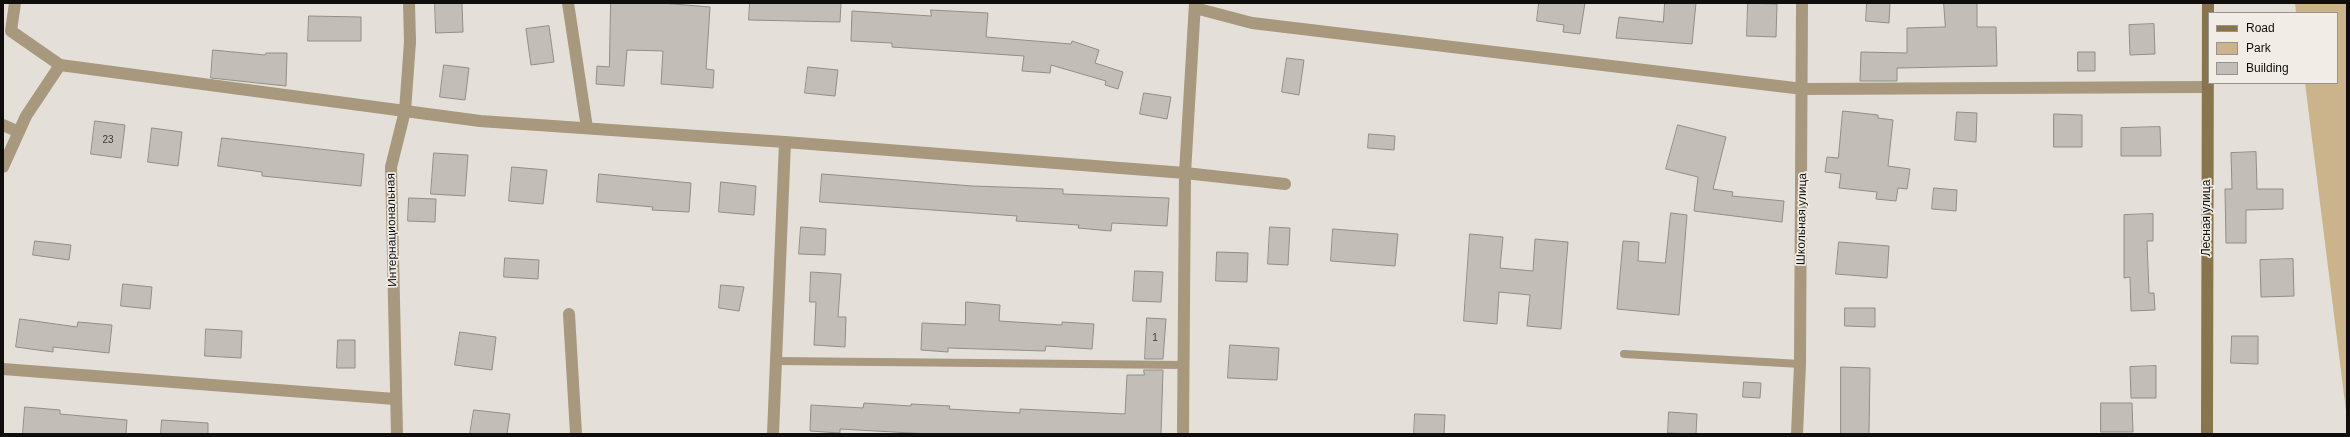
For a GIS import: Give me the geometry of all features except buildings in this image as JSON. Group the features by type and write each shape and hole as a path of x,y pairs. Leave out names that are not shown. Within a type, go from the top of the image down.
{"street":[{"path":"15,3 11,31 60,65 480,121 785,142 1185,173 1285,184"},
{"name":"Интернациональная","path":"397,434 395,399 391,167 405,111 410,42 409,3"},
{"path":"568,3 587,128"},
{"name":"Школьная улица","path":"1797,434 1800,364 1803,89 1802,3"},
{"name":"Лесная улица","path":"2207,434 2206,87 2208,3"},
{"path":"1183,434 1185,173 1195,6 1252,23 1803,89 2206,87"},
{"path":"3,167 26,116 60,65"},
{"path":"3,124 18,132"},
{"path":"772,434 785,142"},
{"path":"569,314 576,434"},
{"path":"3,369 395,399"}],"lane":[{"path":"1624,354 1800,364"},
{"path":"775,361 1184,365"}],"green space":[{"path":"2295,3 2347,3 2347,419 2305,84 2338,84 2338,12 2296,12"}]}
